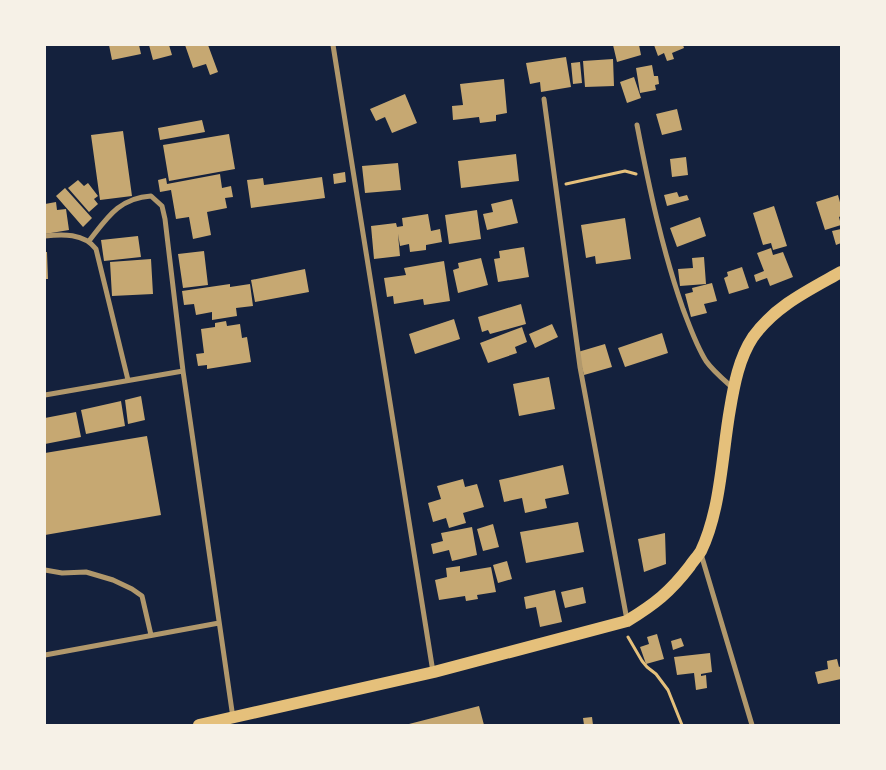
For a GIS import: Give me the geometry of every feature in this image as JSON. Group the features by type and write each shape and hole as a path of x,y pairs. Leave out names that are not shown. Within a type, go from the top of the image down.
{"main road":[{"path":"199,725 434,672 624,622 648,609 674,586 700,551 709,526 719,486 733,388 743,356 753,338 766,322 785,305 841,272"}],"street":[{"path":"333,45 434,672"},
{"path":"544,100 580,367 624,622"},
{"path":"637,125 669,265 691,330 707,362 733,388"},
{"path":"89,241 113,211 124,204 142,197 151,196 162,206 183,371 233,718"},
{"path":"45,236 66,234 89,241 96,248 128,380"},
{"path":"45,395 183,371"},
{"path":"700,551 743,689 752,725"},
{"path":"45,570 62,573 86,572 132,588 142,596 151,635"},
{"path":"45,655 220,623"}],"path":[{"path":"555,186 625,171 640,175 650,188"},
{"path":"624,622 642,661 656,674 668,690 682,725"}],"building":[{"path":"109,45 139,45 141,54 112,60"},
{"path":"149,45 169,45 172,55 153,60"},
{"path":"185,45 208,45 218,72 210,75 206,64 193,68"},
{"path":"613,45 639,45 641,55 617,62"},
{"path":"654,45 683,45 684,48 672,53 674,59 667,61 664,53 658,56"},
{"path":"566,57 571,87 541,92 540,82 530,84 526,63"},
{"path":"613,59 614,86 585,87 583,61"},
{"path":"580,62 582,83 573,84 571,63"},
{"path":"652,65 654,76 658,76 659,84 655,85 656,90 640,93 636,68"},
{"path":"634,77 641,98 627,103 620,82"},
{"path":"504,79 507,113 496,115 496,121 480,123 479,117 453,120 452,106 463,105 460,84"},
{"path":"405,94 417,123 392,133 385,117 376,121 370,109"},
{"path":"677,109 682,130 662,135 656,114"},
{"path":"202,120 205,132 160,140 158,128"},
{"path":"123,131 132,196 100,200 91,135"},
{"path":"229,134 235,169 169,181 163,145"},
{"path":"516,154 519,181 461,188 458,161"},
{"path":"686,157 688,175 672,177 670,159"},
{"path":"398,163 401,190 365,193 362,166"},
{"path":"345,172 346,182 334,184 333,174"},
{"path":"220,174 222,188 231,186 233,197 225,198 227,208 207,212 211,235 193,239 189,217 176,219 171,190 160,192 158,180 166,178 167,184"},
{"path":"322,177 325,198 251,208 247,180 263,178 264,185"},
{"path":"78,180 84,186 88,183 98,196 94,199 98,204 89,212 68,188"},
{"path":"65,188 92,218 83,227 56,196"},
{"path":"677,192 679,197 687,195 689,200 667,206 664,195"},
{"path":"838,195 841,206 841,216 839,217 841,225 825,230 816,202"},
{"path":"512,199 518,223 487,230 483,214 493,212 491,204"},
{"path":"56,202 57,210 66,209 69,230 45,234 45,204"},
{"path":"774,206 787,246 773,250 771,243 763,245 753,213"},
{"path":"477,210 481,239 449,244 445,215"},
{"path":"428,214 431,231 440,229 442,242 426,245 426,250 410,252 409,244 400,246 398,234 400,256 374,259 371,226 396,223 397,227 403,226 402,218"},
{"path":"700,217 706,236 677,247 670,228"},
{"path":"625,218 631,259 596,264 595,256 586,258 581,225"},
{"path":"841,229 841,243 836,245 832,231"},
{"path":"138,236 141,257 104,261 101,240"},
{"path":"524,247 529,277 498,282 494,259 500,258 499,251"},
{"path":"771,248 773,255 783,252 793,277 770,286 767,278 756,282 754,275 764,271 757,253"},
{"path":"204,251 208,285 183,288 178,254"},
{"path":"45,252 47,252 48,279 45,279"},
{"path":"704,257 706,284 680,286 678,269 693,268 692,258"},
{"path":"481,258 488,285 458,293 453,270 459,268 458,263"},
{"path":"151,259 153,294 112,296 110,262"},
{"path":"444,261 450,301 424,305 423,299 394,304 393,296 387,297 384,278 406,275 404,268"},
{"path":"742,267 749,288 729,294 724,278 728,276 727,272"},
{"path":"305,269 309,292 255,302 251,280"},
{"path":"712,283 717,301 704,304 707,313 691,317 685,294 693,292 692,288"},
{"path":"230,284 230,287 250,284 253,306 236,308 237,316 212,320 212,312 196,315 194,304 184,305 182,291"},
{"path":"521,304 526,324 490,334 488,330 482,332 478,317"},
{"path":"454,319 460,339 415,354 409,334"},
{"path":"226,321 227,326 240,324 242,338 247,337 251,362 207,369 207,365 198,366 196,354 204,353 201,329 215,327 215,323"},
{"path":"552,324 558,337 535,348 529,334"},
{"path":"522,327 527,342 515,347 517,353 488,363 480,343"},
{"path":"662,333 668,353 625,367 618,348"},
{"path":"605,344 612,367 584,375 578,352"},
{"path":"549,377 555,409 519,416 513,384"},
{"path":"141,396 145,420 128,424 125,400"},
{"path":"121,401 125,426 86,434 81,410"},
{"path":"76,412 81,437 45,444 45,418"},
{"path":"147,436 161,515 45,535 45,453"},
{"path":"563,465 569,494 545,499 547,508 525,513 522,498 504,502 499,480"},
{"path":"463,479 465,487 477,484 484,507 463,513 466,523 449,528 446,518 433,522 428,503 441,499 437,486"},
{"path":"578,522 584,552 526,563 520,532"},
{"path":"493,524 499,547 483,551 477,529"},
{"path":"472,527 477,555 452,561 449,550 433,554 431,544 443,541 441,533"},
{"path":"665,533 666,564 644,572 638,539"},
{"path":"507,561 512,579 498,583 493,565"},
{"path":"460,566 460,572 491,567 496,592 477,595 478,599 466,601 465,596 439,600 435,580 447,577 446,568"},
{"path":"583,587 586,603 565,608 561,592"},
{"path":"555,590 562,622 540,627 536,607 526,609 524,597"},
{"path":"657,634 664,659 646,664 640,647 649,644 647,637"},
{"path":"681,638 684,646 673,650 671,641"},
{"path":"710,653 712,672 701,674 701,676 706,675 707,688 696,690 694,673 677,675 674,657"},
{"path":"837,659 839,667 841,666 841,679 818,684 815,672 828,669 827,661"},
{"path":"479,706 484,725 409,725 409,724"},
{"path":"592,717 593,725 584,725 583,718"}]}
